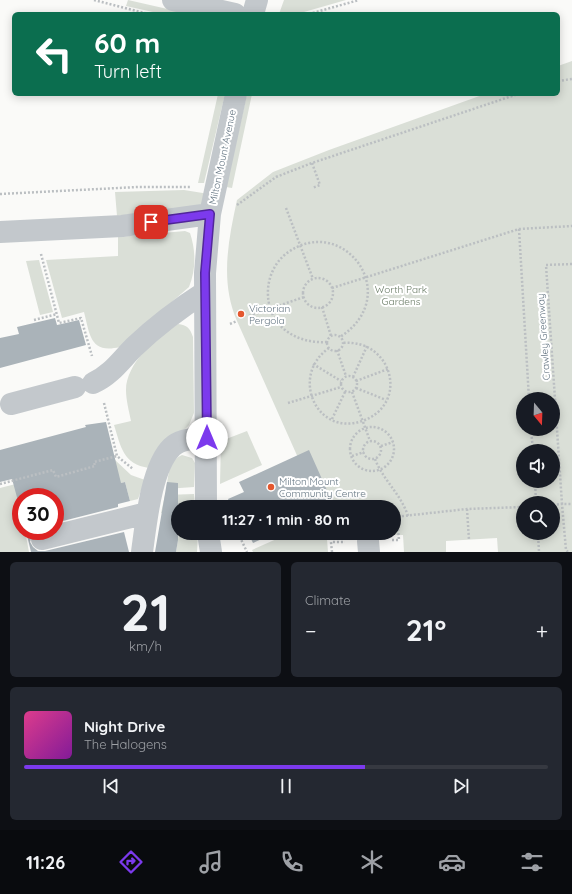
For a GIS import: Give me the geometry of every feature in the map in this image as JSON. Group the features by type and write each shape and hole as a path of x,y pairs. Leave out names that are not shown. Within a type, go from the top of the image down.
{"street":[{"path":"173,0 226,12"},
{"path":"254,12 257,0"},
{"name":"Milton Mount Avenue","path":"206,500 207,438 205,292 210,214 236,96"},
{"path":"0,232 122,226 210,214"},
{"path":"11,404 89,384 117,367 134,348 156,328 182,307 205,292"},
{"path":"142,552 147,513 163,458 173,446 190,439 207,438"},
{"path":"64,534 147,513"},
{"path":"209,540 212,552"}],"path":[{"path":"94,0 140,12"},
{"path":"317,12 359,0"},
{"path":"560,81 572,78"},
{"path":"235,206 276,177 312,163 512,96"},
{"path":"312,163 320,185 312,188"},
{"path":"0,194 138,187 194,187 215,190"},
{"path":"286,208 313,279"},
{"path":"332,288 518,229 572,226"},
{"path":"518,229 529,392"},
{"path":"39,231 42,260 60,323 81,318 89,384 117,456 136,471 157,476"},
{"path":"327,342 309,342 293,336 279,324 270,308 268,289 273,270 285,255 301,245 313,243 335,245 354,258 366,277 368,297 362,316 349,332 340,338"},
{"name":"Crawley Greenway","path":"562,504 546,265 572,264"},
{"path":"313,279 322,279 332,288 332,298 330,302 322,307 318,308 309,305 304,297 306,284 313,279"},
{"path":"249,316 304,297"},
{"path":"322,307 332,336"},
{"path":"34,320 57,314"},
{"path":"329,348 332,350 337,350 341,348 342,342 340,338 336,335 332,336"},
{"path":"327,342 332,336"},
{"path":"327,342 329,348"},
{"path":"329,348 317,358 313,364 309,383 311,396 317,407 332,419 347,423 362,421 376,413 386,400 390,380 388,369 376,352 367,346 351,342 342,342"},
{"path":"353,377 367,346"},
{"path":"337,350 346,376"},
{"path":"313,364 341,381"},
{"path":"356,381 388,369"},
{"path":"345,392 352,392 356,388 356,381 353,377 346,376"},
{"path":"345,392 341,387 341,381 346,376"},
{"path":"288,403 341,387"},
{"path":"356,388 386,400"},
{"path":"332,419 345,392"},
{"path":"352,392 370,441"},
{"path":"365,429 379,429 390,436 393,442 393,455 386,466 379,470 366,470 360,467 352,456 352,443 355,436 365,429"},
{"path":"370,441 377,442 381,446 381,452 375,458 367,457 364,452 365,444 370,441"},
{"path":"381,446 393,442"},
{"path":"352,456 364,452"},
{"path":"0,484 53,470 56,476 95,466 94,462 117,456"},
{"path":"375,458 379,470 404,504 408,516"},
{"path":"568,552 566,550 562,504 572,504"},
{"path":"401,516 467,510 516,507"},
{"path":"467,510 469,540"},
{"path":"241,540 246,552"},
{"path":"538,540 539,552"}],"green space":[{"path":"128,0 181,12 153,12 126,6"},
{"path":"284,0 346,0 304,12 280,12"},
{"name":"Worth Park Gardens","path":"572,61 572,552 498,552 497,538 446,541 446,552 404,552 403,535 401,535 401,500 317,500 237,321 229,291 227,261 237,200 273,172 329,150 479,96 560,96 560,65"},
{"path":"218,96 225,96 204,183 198,183"},
{"path":"247,96 252,96 232,188 226,187"},
{"path":"184,190 209,194 201,206 117,216 115,192"},
{"path":"185,231 190,233 194,254 193,274 189,287 120,347 103,348 97,345 90,335 84,312 62,318 46,260 118,256 118,237"},
{"path":"39,260 53,312 40,315 26,261"},
{"path":"178,324 184,325 188,328 193,337 194,413 189,425 149,468 140,466 134,463 124,453 114,425 131,421 126,390 127,380 131,370 152,343 169,329"},
{"path":"247,431 262,465 220,484 221,441"},
{"path":"182,455 192,458 195,463 194,487 166,489 170,469 174,461"},
{"path":"114,459 131,475 145,480 138,499 130,501 125,482 64,498 64,488 12,488 12,540 27,540 29,552 0,552 0,488"},
{"path":"194,494 194,500 171,500 171,515 161,513 165,495"},
{"path":"178,540 198,540 197,552 176,552"},
{"name":"Worth Park Gardens","path":"274,540 327,540 328,552 253,552 252,550"}],"building":[{"path":"55,318 57,325 79,320 86,345 0,368 0,338 19,334 17,327"},
{"path":"106,422 121,483 125,482 130,501 118,504 118,507 64,521 64,488 14,488 12,479 0,482 0,450 86,427 85,425"},
{"path":"309,450 331,500 228,500 244,492 239,482"},
{"path":"167,482 178,483 178,500 171,500 171,540 178,540 176,552 155,552"},
{"path":"124,532 129,552 31,552 28,540 31,540 33,547 38,551 45,551"},
{"path":"252,540 260,540 253,543"}],"place":[{"name":"Victorian Pergola","path":"241,314"},
{"name":"Milton Mount Community Centre","path":"271,487"}],"route":[{"path":"151,222 210,214 205,273 207,438"}]}
